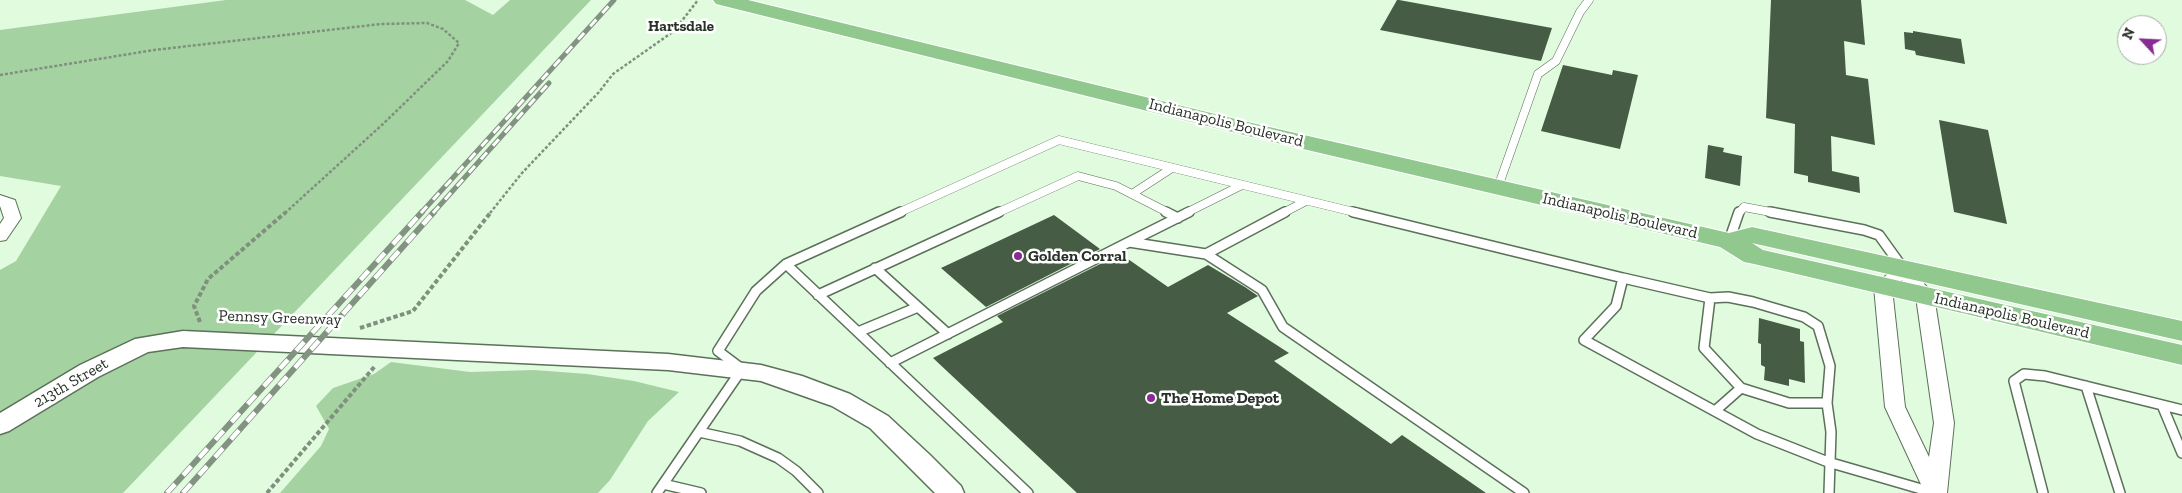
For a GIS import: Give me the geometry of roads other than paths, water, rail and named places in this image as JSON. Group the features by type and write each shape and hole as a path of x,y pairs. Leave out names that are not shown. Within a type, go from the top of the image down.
{"highway":[{"name":"Indianapolis Boulevard","path":"726,1 1252,130 1729,241 1754,256 1893,278 2182,331"},
{"name":"Indianapolis Boulevard","path":"1893,278 1925,296 2182,355"}],"street":[{"path":"0,200 8,204 13,218 2,233"},
{"path":"1893,278 1895,407 1935,493"},
{"path":"1925,296 1944,423 1935,493"},
{"name":"213th Street","path":"0,425 89,371 143,345 183,339 668,362 742,369 793,382 841,400 879,422 951,493"}],"lane":[{"path":"1498,187 1538,74 1556,61 1580,12 1589,0"},
{"path":"701,493 660,488 742,369 718,351 756,291 786,264 1059,140 1623,278 1710,298 1728,297 1753,302 1804,317 1818,326 1830,366 1827,403 1831,432 1828,462 1829,493"},
{"path":"1132,194 1172,168"},
{"path":"818,294 1078,176 1116,186 1178,218"},
{"path":"890,363 1242,185"},
{"path":"1206,254 1306,201"},
{"path":"1729,241 1740,210 1744,207 1864,230 1879,235 1893,278"},
{"path":"1129,242 1206,254 1262,290 1283,327 1524,493"},
{"path":"786,264 1028,493"},
{"path":"875,268 948,334"},
{"path":"1623,278 1616,306 1584,340 1757,434 1828,462 1935,493"},
{"path":"1710,298 1704,348 1741,388 1789,403 1827,403"},
{"path":"858,332 918,307"},
{"path":"2043,493 2014,381 2024,374 2044,376 2182,410"},
{"path":"2086,386 2120,493"},
{"path":"1715,411 1741,388"},
{"path":"2162,405 2182,453"},
{"path":"699,432 740,441 778,458 818,493"}],"railway":[{"path":"421,213 614,0"},
{"path":"433,213 549,83"},
{"path":"167,493 422,212"},
{"path":"183,493 434,212"}],"place":[{"name":"Golden Corral","path":"1018,256"},
{"name":"The Home Depot","path":"1151,398"}],"district":[{"name":"Hartsdale","path":"681,27"}]}
